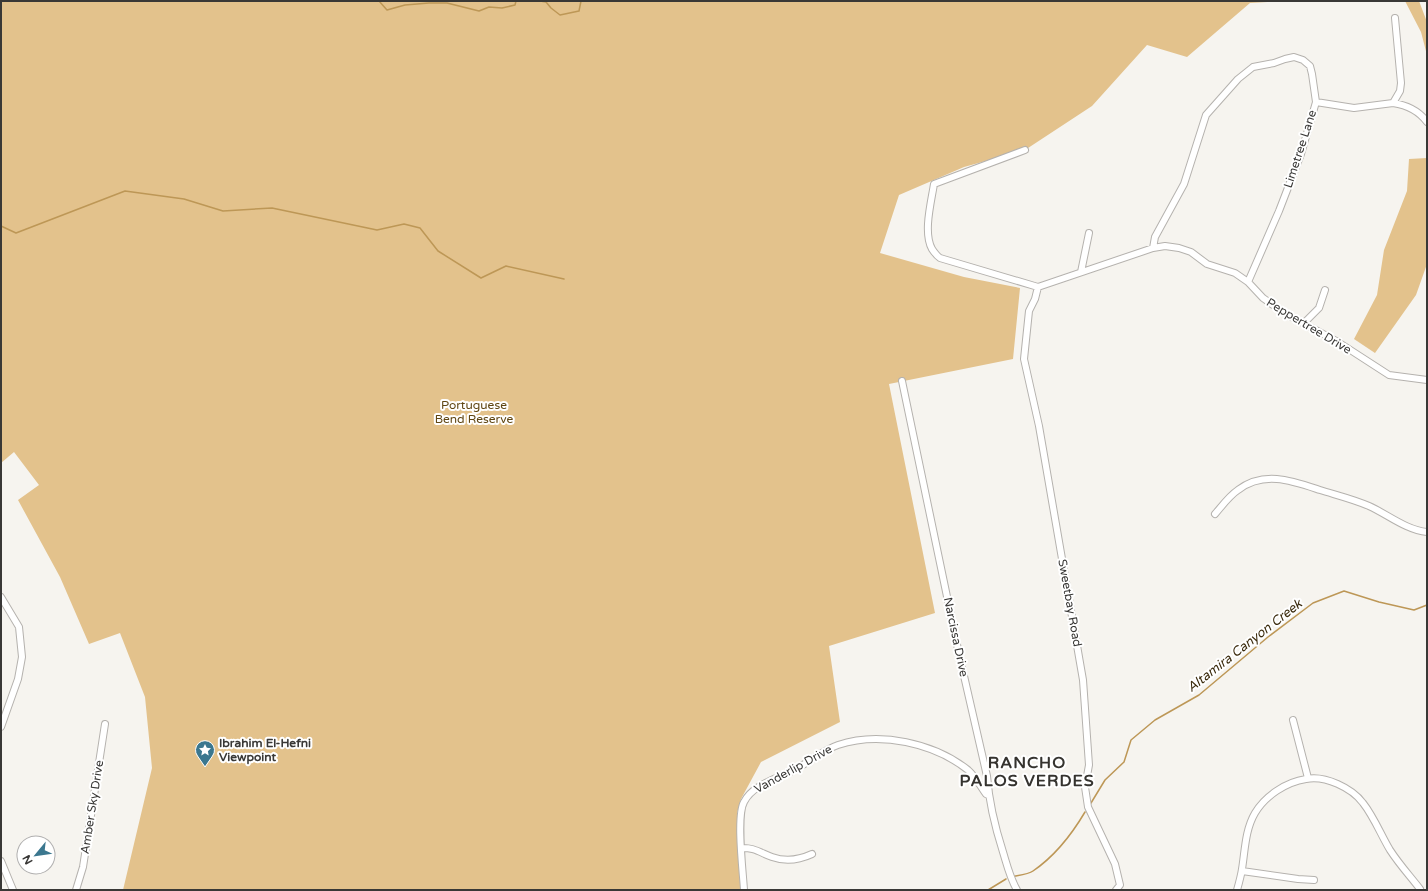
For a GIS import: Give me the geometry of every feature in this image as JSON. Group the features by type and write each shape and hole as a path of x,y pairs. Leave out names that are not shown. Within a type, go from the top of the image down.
{"street":[{"path":"1393,103 1400,91 1401,83 1395,18"},
{"name":"Limetree Lane","path":"1152,248 1156,237 1184,184 1206,115 1238,79 1253,67 1294,57 1303,60 1310,66 1316,102 1301,154 1279,211 1248,282"},
{"path":"1316,102 1354,108 1393,103 1417,112 1427,122"},
{"path":"1025,150 934,184 927,227 927,238 932,250 940,258 1038,287"},
{"path":"1081,272 1090,234"},
{"name":"Peppertree Drive","path":"1038,287 1152,248 1165,246 1179,248 1191,252 1207,264 1235,273 1248,282 1263,298 1286,314 1338,342 1389,375 1427,380"},
{"name":"Sweetbay Road","path":"1038,287 1035,299 1029,311 1024,359 1041,442 1083,680 1089,765 1085,787 1088,807 1115,864 1120,885 1116,890"},
{"path":"1304,323 1319,308 1325,290"},
{"name":"Narcissa Drive","path":"902,381 987,776 988,794 996,831 1011,879 1017,890"},
{"path":"1215,514 1239,489 1256,480 1272,478 1291,480 1368,505 1406,525 1427,532"},
{"path":"1,597 19,627 22,656 18,679 1,727"},
{"path":"1293,720 1308,778"},
{"name":"Amber Sky Drive","path":"76,890 83,867 105,724"},
{"name":"Vanderlip Drive","path":"744,890 740,821 742,804 748,795 755,789 798,768 838,744 866,739 889,740 912,744 934,751 953,760 969,771 986,794 988,794"},
{"path":"1237,890 1242,871 1246,836 1254,814 1264,800 1277,791 1308,778 1339,784 1363,802 1391,852 1421,890"},
{"path":"742,848 750,848 773,858 795,860 812,854"},
{"path":"1,861 13,890"},
{"path":"1242,871 1314,880"}],"green space":[{"name":"Portuguese Bend Reserve","path":"1,1 1285,1 1250,3 1187,57 1147,45 1092,106 1025,150 964,167 899,195 880,253 964,277 1020,288 1013,359 889,384 935,613 829,646 840,722 761,762 741,799 737,813 741,890 123,890 152,768 145,697 120,633 89,644 60,577 18,500 39,485 14,452 1,463"},
{"path":"1405,1 1419,1 1427,22 1427,55 1421,32"},
{"path":"1427,158 1427,264 1416,295 1375,353 1354,339 1377,295 1384,250 1407,191 1409,159"}],"waterway":[{"path":"379,1 387,10 405,5 447,3 479,11 489,7 502,8 515,5 516,1"},
{"path":"540,1 546,2 560,15 579,11 581,1"},
{"path":"1,226 16,233 125,191 184,199 223,211 272,208 377,230 404,224 420,228 438,251 481,278 506,266 564,279"},
{"name":"Altamira Canyon Creek","path":"1091,803 1105,780 1124,762 1131,740 1155,720 1199,695 1268,637 1313,603 1344,591 1379,602 1414,610 1427,605"},
{"name":"Altamira Canyon Creek","path":"1015,876 1031,872 1049,859 1069,836 1085,812"},
{"name":"Altamira Canyon Creek","path":"988,890 1006,879"}],"place":[{"name":"Ibrahim El-Hefni Viewpoint","path":"205,767"}],"district":[{"name":"RANCHO PALOS VERDES","path":"1027,771"}]}
